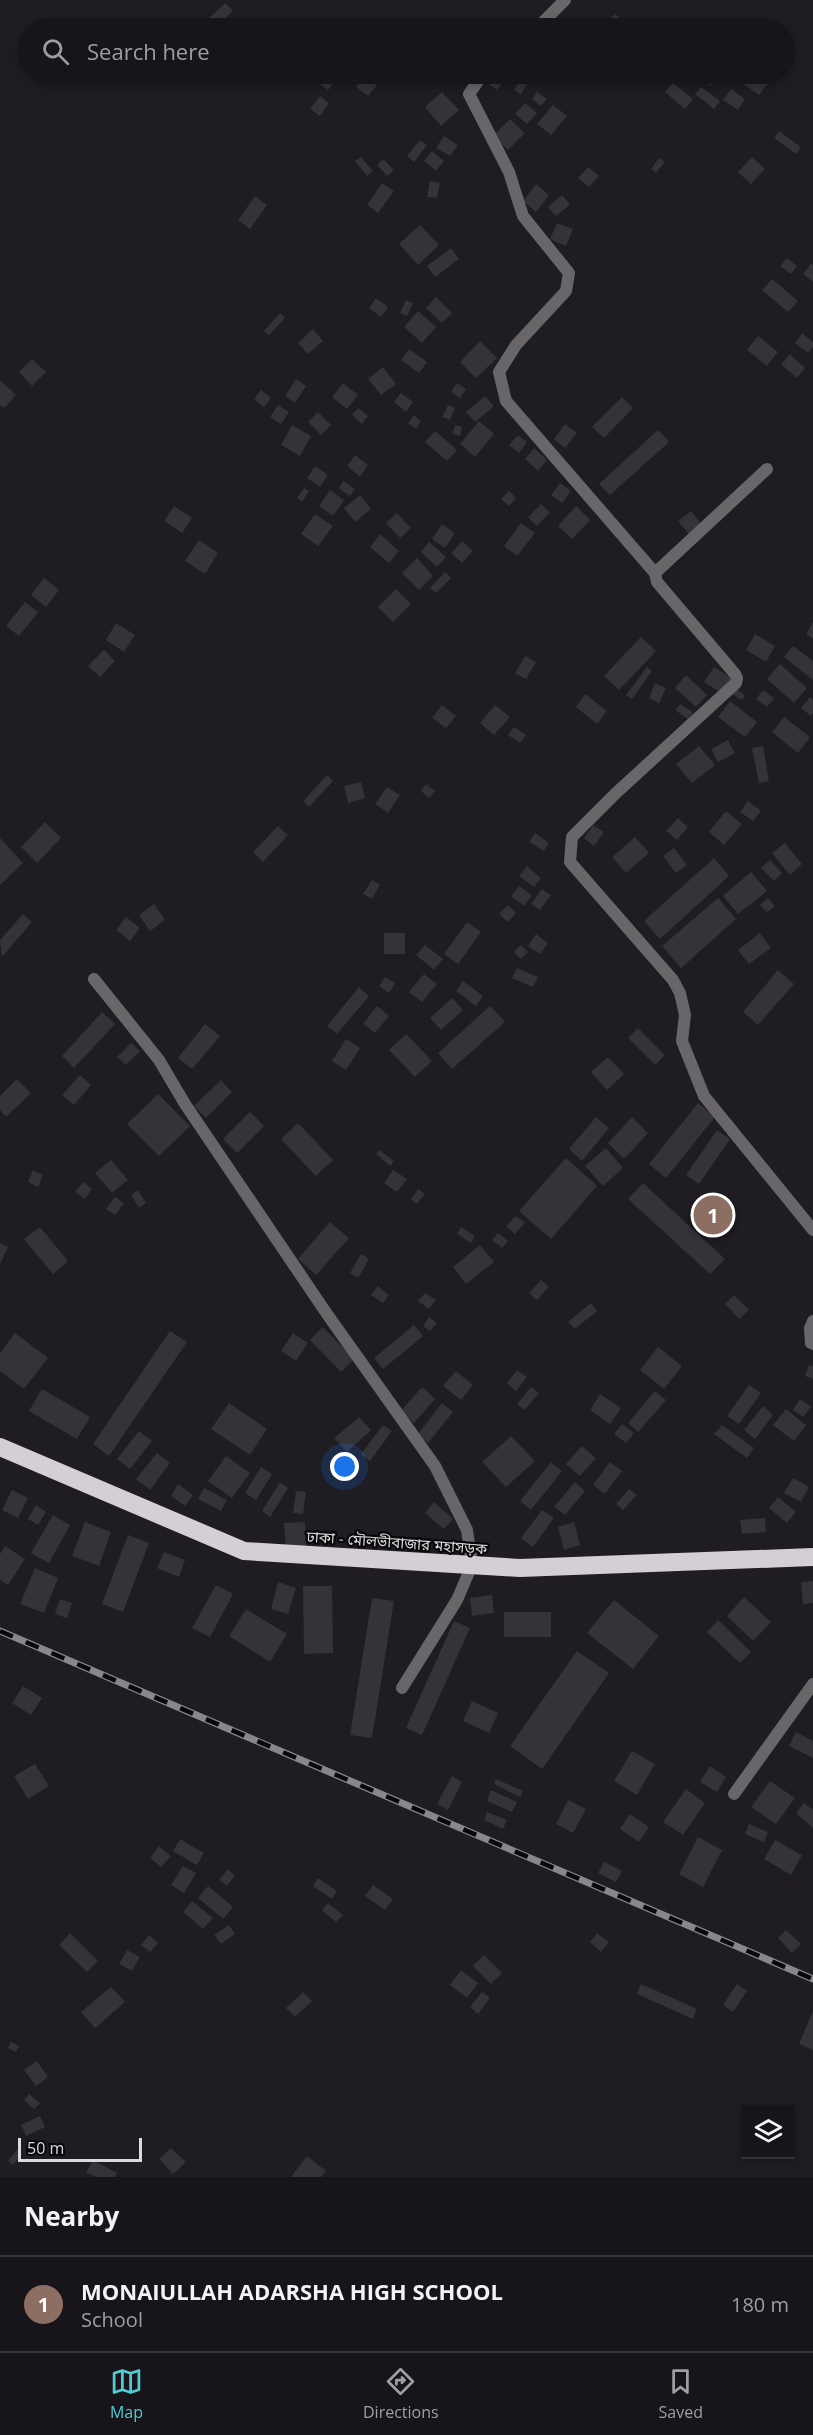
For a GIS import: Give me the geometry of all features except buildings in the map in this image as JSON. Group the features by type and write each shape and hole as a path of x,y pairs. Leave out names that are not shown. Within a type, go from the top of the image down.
{"highway":[{"name":"ঢাকা - মৌলভীবাজার মহাসড়ক","path":"0,1447 244,1551 520,1568 813,1557"}],"street":[{"path":"547,18 565,0"},
{"path":"476,84 469,94 509,172 523,216 569,273 566,291 516,345 499,372 506,401 655,573 657,582 737,678 732,688 615,794 572,837 570,862 673,980 680,993 685,1015 682,1041 704,1096 813,1230"},
{"path":"655,573 767,469"},
{"path":"94,979 159,1060 197,1123 327,1314 435,1466 467,1530 472,1565 457,1600 402,1688"},
{"path":"813,1321 810,1328 813,1344"},
{"path":"734,1794 813,1684"}],"railway":[{"path":"0,1631 813,1979"}],"place":[{"name":"MONAIULLAH ADARSHA HIGH SCHOOL","path":"713,1215"}]}
